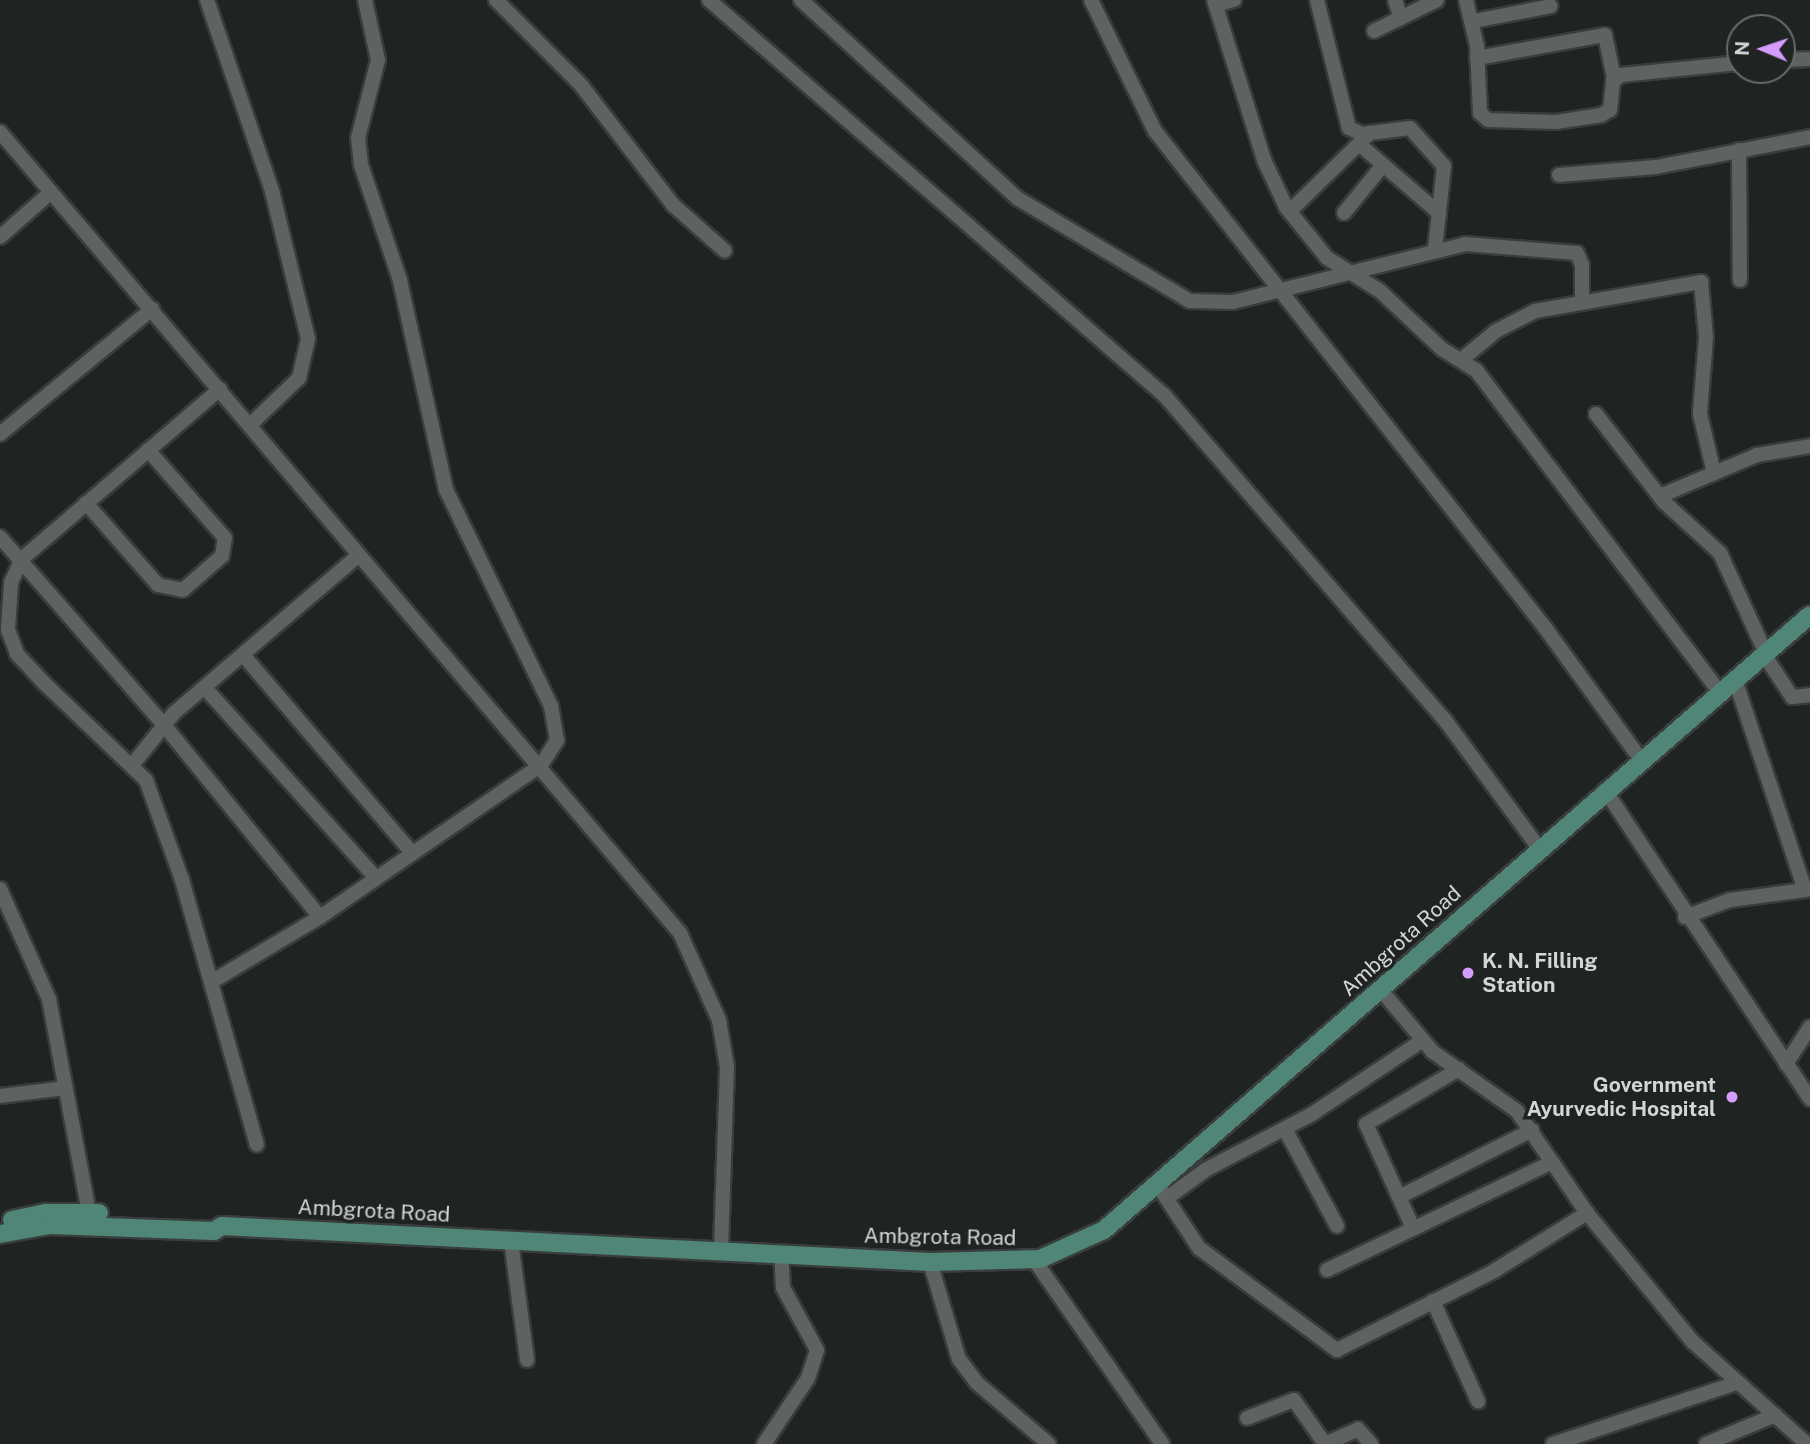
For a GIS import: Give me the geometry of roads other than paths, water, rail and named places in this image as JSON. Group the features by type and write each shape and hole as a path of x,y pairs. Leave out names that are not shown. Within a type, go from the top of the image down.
{"main road":[{"path":"1610,786 1617,772 1636,753 1715,685 1763,650 1810,601"},
{"name":"Ambgrota Road","path":"0,1234 50,1225 214,1231 222,1226 930,1262 1035,1261 1093,1234 1101,1233 1162,1191 1384,986 1539,848 1736,682 1763,650 1810,615"},
{"path":"1093,1234 1145,1178 1356,1000 1384,986"},
{"path":"0,1223 46,1213 89,1213 214,1220 222,1226"}],"street":[{"path":"206,0 272,191 308,339 299,378 250,425"},
{"path":"211,982 320,917 541,765 553,753 557,724 446,490 400,280 361,165 358,138 378,60 365,0"},
{"path":"496,0 580,85 673,205 725,251"},
{"path":"709,0 1165,397 1445,720 1539,848"},
{"path":"801,0 1017,198 1097,250 1191,301 1221,304 1282,291 1435,249 1480,244 1577,253 1582,265 1582,301"},
{"path":"1091,0 1155,131 1282,291 1636,753"},
{"path":"1234,0 1215,3 1267,169 1290,211 1327,258 1349,271 1476,370 1564,482 1715,685"},
{"path":"1317,0 1346,124 1364,139 1383,164 1439,213"},
{"path":"1395,0 1401,18"},
{"path":"1374,30 1437,0"},
{"path":"1466,0 1474,22 1480,113 1500,121 1601,115 1612,107 1614,78 1605,35 1477,58"},
{"path":"1474,22 1551,6"},
{"path":"1614,78 1726,65"},
{"path":"1290,211 1364,139 1410,128 1442,161 1446,177 1435,249"},
{"path":"0,132 541,765 680,933 703,974 719,1020 727,1067 721,1252"},
{"path":"1559,175 1646,169 1810,137"},
{"path":"1739,150 1740,280"},
{"path":"1344,213 1383,164"},
{"path":"0,237 51,192"},
{"path":"1461,360 1514,320 1582,301 1701,282 1706,337 1700,414 1714,473"},
{"path":"0,434 152,309"},
{"path":"220,389 22,559 8,607 8,630 17,654 133,764 157,804 257,1145"},
{"path":"1597,414 1660,496 1720,553 1763,650 1792,697 1810,695"},
{"path":"1660,496 1758,455 1810,446"},
{"path":"86,503 158,585 183,590 222,556 225,538 148,450"},
{"path":"0,537 22,559 164,725 320,917"},
{"path":"133,764 164,725 359,555"},
{"path":"244,656 412,853"},
{"path":"1685,918 1730,900 1805,890 1736,682"},
{"path":"205,688 376,878"},
{"path":"1610,786 1685,918 1810,1099"},
{"path":"0,889 49,999 89,1213"},
{"path":"1384,986 1423,1040 1459,1069 1508,1102 1532,1130 1587,1213 1693,1342 1807,1444"},
{"path":"1786,1064 1810,1027"},
{"path":"1423,1040 1285,1129 1162,1191 1199,1248 1334,1349 1516,1259 1587,1213"},
{"path":"1413,1227 1367,1124 1459,1069"},
{"path":"0,1096 65,1087"},
{"path":"1285,1129 1337,1226"},
{"path":"1399,1197 1532,1130"},
{"path":"1327,1270 1552,1162"},
{"path":"511,1241 527,1360"},
{"path":"764,1444 808,1378 817,1350 783,1288 782,1255"},
{"path":"1035,1261 1163,1444"},
{"path":"930,1262 949,1339 968,1372 1049,1444"},
{"path":"1433,1301 1478,1401"},
{"path":"1553,1444 1736,1383"},
{"path":"1247,1418 1294,1399 1325,1444 1358,1429 1371,1444"},
{"path":"1706,1444 1775,1415"}],"place":[{"name":"K. N. Filling Station","path":"1468,973"},
{"name":"Government Ayurvedic Hospital","path":"1732,1097"}]}
